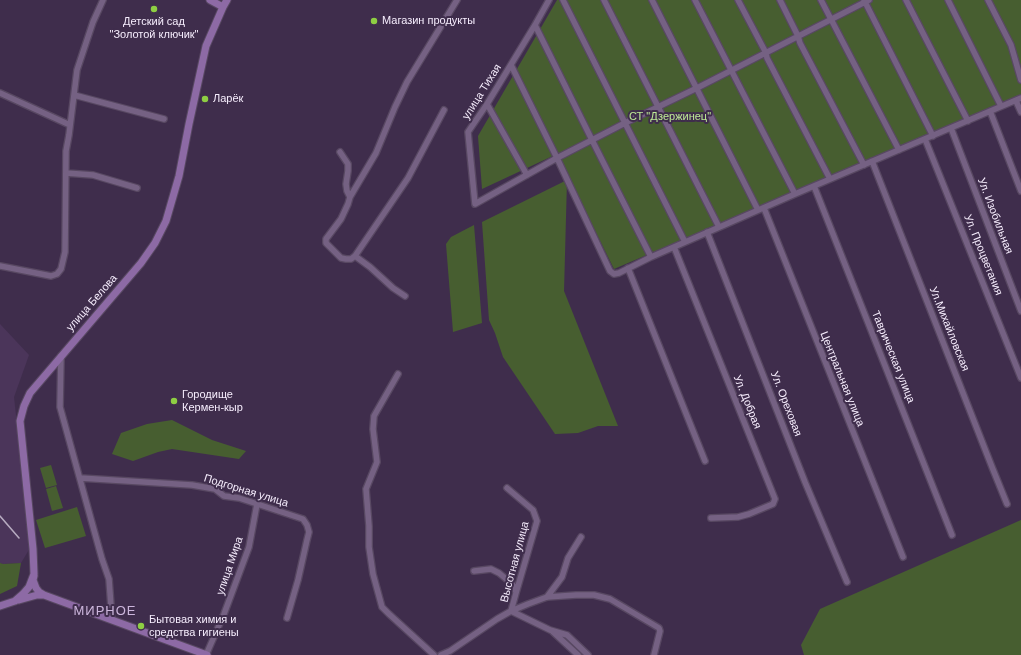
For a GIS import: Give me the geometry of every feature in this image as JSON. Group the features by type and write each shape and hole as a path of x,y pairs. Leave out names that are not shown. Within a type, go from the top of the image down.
{"main road":[{"path":"210,0 223,7"},
{"name":"улица Белова","path":"46,596 39,592 33,580 33,549 20,421 24,406 30,393 142,263 155,243 166,221 179,176 206,46 227,0"},
{"path":"15,601 28,587 34,574"},
{"path":"0,606 37,595 46,596 206,655"}],"street":[{"path":"0,266 48,275 55,275 61,269 65,252 66,150 77,70 93,22 103,0"},
{"path":"444,110 408,178 355,256 346,259 341,258 327,245 325,242 326,239 341,220 350,197 376,153 407,82 457,0"},
{"name":"улица Тихая","path":"527,175 475,204 468,132 511,65 549,0"},
{"path":"562,0 685,242"},
{"path":"604,0 719,227"},
{"name":"Центральная улица","path":"652,0 761,209 903,557"},
{"path":"695,0 795,194"},
{"path":"738,0 830,179"},
{"path":"780,0 800,43 864,165"},
{"path":"821,0 899,150"},
{"path":"906,0 968,120"},
{"path":"948,0 1001,106"},
{"path":"988,0 1011,45 1021,80"},
{"path":"487,104 527,175 658,106 697,88 866,1 932,136"},
{"path":"535,25 651,257"},
{"path":"511,65 610,271 614,274 707,232 1001,106 1018,100 1021,112"},
{"path":"0,94 70,125"},
{"path":"74,95 164,119"},
{"path":"990,111 1021,191"},
{"name":"Ул. Изобильная","path":"951,128 1021,311"},
{"name":"Ул. Процветания","path":"925,139 1021,378"},
{"path":"340,152 348,164 346,184 350,197"},
{"name":"Ул.Михайловская","path":"872,162 1007,504"},
{"path":"66,173 93,175 137,188"},
{"name":"Таврическая улица","path":"814,186 952,534"},
{"name":"Ул. Ореховая","path":"707,232 847,582"},
{"name":"Ул. Добрая","path":"674,247 775,499 773,504 749,514 738,517 711,518"},
{"path":"355,256 370,267 393,288 405,296"},
{"path":"628,268 705,461"},
{"path":"61,356 60,407 109,580 112,620"},
{"path":"398,374 374,416 373,429 378,462 366,489 369,548 373,574 382,607 434,655"},
{"name":"Подгорная улица","path":"80,478 192,485 215,489 224,496 239,498 303,519 309,532 298,580 287,618"},
{"name":"Высотная улица","path":"507,488 534,510 537,522 512,611"},
{"name":"улица Мира","path":"206,655 224,614 249,547 257,504"},
{"path":"547,597 562,577 568,558 581,537"},
{"path":"474,571 491,569 499,572 511,583 516,593"},
{"name":"Высотная улица","path":"512,611 547,597 594,595 610,599 659,628 660,631 654,655"},
{"path":"441,655 450,651 497,619 512,611 550,630 567,635 588,655"},
{"path":"550,630 578,655"}],"shaded area":[{"path":"0,324 29,355 14,397 30,548 21,563 3,564 0,563"}],"green space":[{"name":"СТ \"Дзержинец\"","path":"557,0 1021,0 1021,104 1016,97 614,269 557,154 482,189 478,136"},
{"path":"567,180 564,291 618,426 598,426 578,433 555,434 503,357 489,320 482,222"},
{"path":"474,225 482,323 453,332 446,244 451,237"},
{"path":"172,420 212,440 246,451 239,459 172,449 158,452 133,461 112,454 121,433 147,424"},
{"path":"51,465 57,485 46,488 40,468"},
{"path":"56,486 63,508 52,511 46,489"},
{"path":"77,507 86,536 45,548 36,520"},
{"path":"1021,520 1021,655 804,655 801,645 820,609"},
{"path":"0,563 21,563 17,586 0,594"}],"railway":[{"path":"0,516 19,538"}],"place":[{"name":"Детский сад \"Золотой ключик\"","path":"154,9"},
{"name":"Магазин продукты","path":"374,21"},
{"name":"Ларёк","path":"205,99"},
{"name":"Городище Кермен-кыр","path":"174,401"},
{"name":"Бытовая химия и средства гигиены","path":"141,626"}],"district":[{"name":"МИРНОЕ","path":"105,611"}]}
